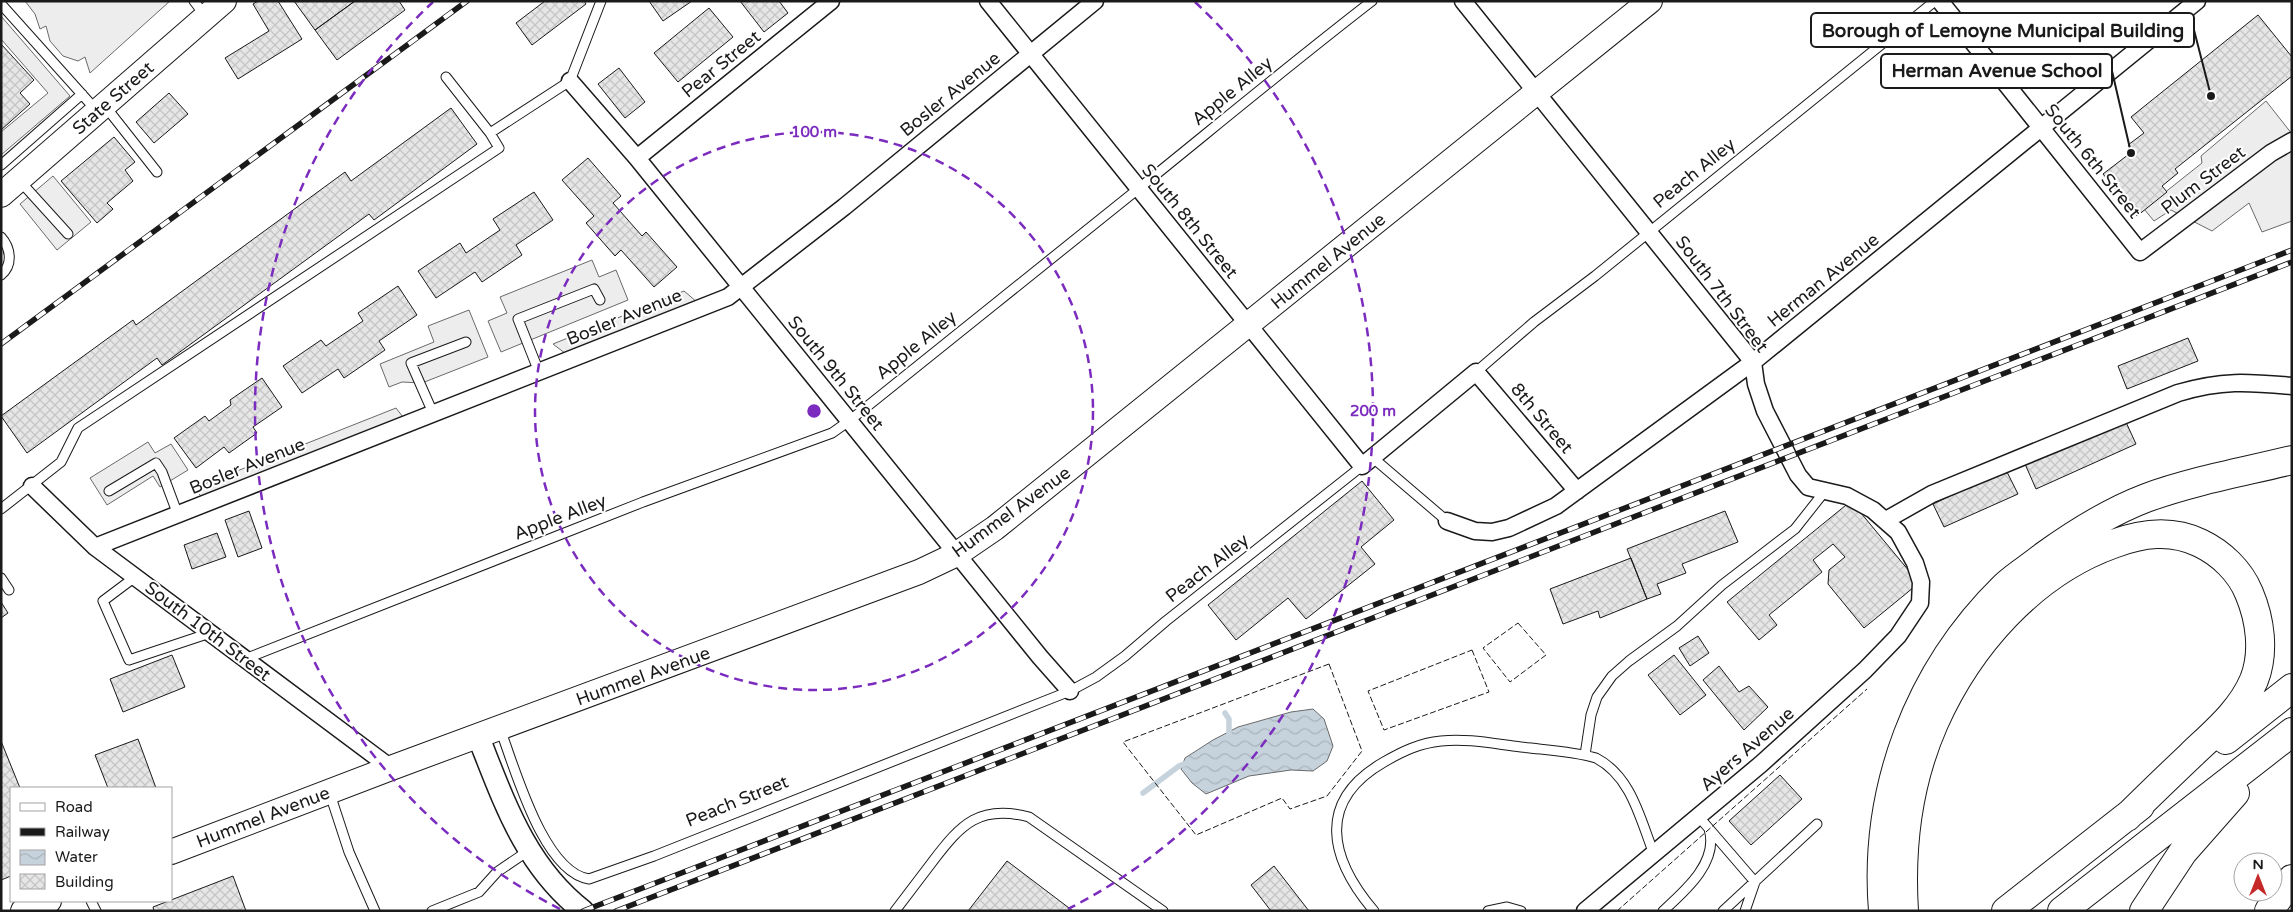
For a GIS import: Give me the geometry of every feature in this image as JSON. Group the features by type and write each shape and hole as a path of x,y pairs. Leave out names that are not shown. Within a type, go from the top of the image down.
{"highway":[{"path":"1883,911 1881,879 1883,831 1891,789 1908,731 1933,678 1960,638 2006,586 2087,526 2146,498 2292,460"},
{"path":"1904,911 1901,870 1904,834 1911,794 1934,723 1971,657 2020,602 2065,566 2096,550 2130,538 2158,533 2178,535 2208,546 2227,561 2246,587 2255,608 2260,631 2260,647 2255,679 2236,712 2127,816"},
{"path":"2006,911 2292,688"},
{"path":"2062,911 2292,732"},
{"path":"2144,911 2183,852 2223,805 2292,739"},
{"path":"2269,911 2292,879"}],"main road":[{"name":"State Street","path":"7,180 101,109 200,9 224,1"},
{"name":"Hummel Avenue","path":"172,852 329,791 919,572 957,554 995,528 1650,1"},
{"path":"23,911 46,902"}],"street":[{"name":"Pear Street","path":"637,158 831,1"},
{"name":"South 8th Street","path":"988,1 1248,326 1367,461"},
{"name":"Bosler Avenue","path":"95,547 728,297 844,207 1095,1"},
{"name":"South 7th Street","path":"1463,1 1753,362 1756,384 1765,411 1798,474 1808,487 1847,496 1886,520 1905,542 1921,582 1920,603"},
{"name":"South 6th Street","path":"1940,1 2140,252"},
{"name":"Herman Avenue","path":"1447,521 1475,531 1492,532 1509,528 1556,506 1753,362 2197,1"},
{"name":"South 9th Street","path":"570,81 637,158 849,422 1070,691"},
{"name":"Plum Street","path":"2140,252 2272,153 2292,141"},
{"path":"1367,461 1476,372"},
{"name":"8th Street","path":"1476,372 1577,491"},
{"path":"1886,520 1932,494 2178,393 2210,384 2232,382 2292,386"},
{"name":"South 10th Street","path":"32,486 95,547 391,768"},
{"name":"Ayers Avenue","path":"1585,911 1654,854 1704,822 1866,670 1898,636 1920,603"},
{"path":"489,732 512,822 528,851 550,881 583,911"}],"lane":[{"path":"490,134 570,81 601,1"},
{"name":"Apple Alley","path":"245,659 625,510 832,433 849,422 977,316 1138,189 1268,81 1372,1"},
{"name":"Peach Alley","path":"1476,372 1534,322 1649,232 1935,1"},
{"path":"1,4 82,94 101,109 157,172"},
{"path":"1,509 62,462 78,428 499,148 446,77"},
{"path":"68,234 7,180 82,94"},
{"path":"1,237 9,250 10,257 8,265 1,275"},
{"path":"539,372 518,319 594,289 600,300"},
{"path":"433,413 411,363 466,342"},
{"path":"1367,461 1447,521"},
{"name":"Peach Alley","path":"1070,691 1125,656 1166,621 1367,461"},
{"path":"109,491 156,463 162,472 178,514"},
{"path":"1585,755 1591,715 1597,697 1612,676 1629,661 1677,626 1722,585 1795,528 1825,491"},
{"path":"135,577 103,602 129,660 210,633"},
{"path":"1,578 9,590"},
{"name":"Peach Street","path":"489,732 546,843 571,873 588,879 654,856 1070,691"},
{"path":"1374,911 1364,899 1339,849 1336,830 1339,811 1346,795 1356,782 1373,769 1419,745 1442,741 1467,741 1585,755 1609,765 1620,775 1631,793 1654,854"},
{"path":"329,791 349,852 375,911"},
{"path":"895,911 953,834 966,823 995,812 1012,812 1029,817 1163,911"},
{"path":"1704,822 1755,882"},
{"path":"1663,911 1695,879 1708,857 1712,840 1704,822"},
{"path":"1723,911 1817,824"},
{"path":"432,911 479,892 497,872 528,851"},
{"path":"1745,911 1755,882"},
{"path":"1488,911 1507,907 1521,911"}],"shaded area":[{"path":"25,1 170,1 90,73 85,57 78,61 63,56 50,41 46,26 40,29 35,14"},
{"path":"1,16 70,96 1,155 1,132 48,93 1,39"},
{"path":"2266,101 2292,134 2292,221 2262,232 2249,203 2212,231 2171,210 2154,221 2144,209 2202,163 2201,156"},
{"path":"53,176 91,222 57,250 20,204"},
{"path":"592,260 599,277 616,270 628,300 501,352 488,321 507,313 500,297"},
{"path":"684,291 697,302 566,354 553,344"},
{"path":"469,310 488,357 422,383 402,382 389,387 380,364 434,342 428,326"},
{"path":"396,408 406,421 206,502 194,488"},
{"path":"148,442 155,453 171,444 188,470 160,487 153,476 107,505 90,478"}],"water":[{"path":"1313,709 1324,719 1333,746 1327,761 1313,771 1291,770 1249,776 1206,794 1192,783 1181,769 1185,758 1238,727 1291,712"}],"building":[{"path":"258,1 278,1 302,39 238,79 225,58 269,31 253,4"},
{"path":"294,1 355,1 315,30"},
{"path":"355,1 399,1 405,10 337,60 315,30"},
{"path":"545,1 584,1 586,4 532,45 516,23"},
{"path":"649,1 692,1 663,21"},
{"path":"740,1 779,1 788,13 764,32"},
{"path":"709,8 733,37 678,82 654,53"},
{"path":"2258,15 2292,57 2292,76 2175,169 2178,173 2162,186 2167,192 2137,216 2103,174 2133,151 2128,145 2144,133 2131,117"},
{"path":"1,44 34,80 20,93 30,104 1,130"},
{"path":"619,68 645,102 625,118 598,84"},
{"path":"169,93 188,114 154,143 136,122"},
{"path":"451,108 477,144 374,220 369,214 162,365 157,358 27,453 1,416 133,320 136,325 345,172 351,181"},
{"path":"114,137 135,162 125,170 133,181 107,203 113,209 97,223 61,181"},
{"path":"588,158 621,196 613,203 642,236 646,232 677,267 654,287 621,250 615,256 586,223 594,216 562,180"},
{"path":"534,192 553,220 516,245 522,255 482,282 475,272 436,298 418,271 460,243 466,253 500,230 493,219"},
{"path":"398,286 417,315 379,341 385,350 344,378 338,369 302,393 283,366 321,340 326,346 363,321 358,313"},
{"path":"2188,338 2198,361 2127,389 2118,366"},
{"path":"262,378 282,407 253,427 257,433 229,453 224,447 196,468 174,438 205,416 209,421 231,405 230,400"},
{"path":"2125,420 2136,444 2036,489 2025,464"},
{"path":"2006,470 2018,494 1944,527 1933,504"},
{"path":"1362,481 1394,520 1361,547 1375,564 1306,619 1288,598 1236,640 1208,605"},
{"path":"1851,501 1919,583 1864,628 1828,584 1829,570 1845,557 1833,544 1813,560 1822,572 1769,615 1777,625 1759,640 1727,602"},
{"path":"249,511 262,548 238,557 225,520"},
{"path":"1725,511 1738,542 1682,564 1686,573 1657,584 1661,594 1647,599 1627,549"},
{"path":"217,533 226,557 192,569 184,545"},
{"path":"1631,558 1647,599 1600,618 1598,611 1563,624 1550,589"},
{"path":"1,602 8,613 1,618"},
{"path":"1698,636 1709,653 1690,666 1679,648"},
{"path":"172,655 185,687 123,712 110,679"},
{"path":"1674,655 1706,695 1680,715 1648,675"},
{"path":"1719,666 1739,692 1749,686 1768,707 1744,730 1703,680"},
{"path":"138,739 156,787 108,787 95,755"},
{"path":"1,741 20,787 10,787 10,876 1,880"},
{"path":"1780,775 1802,799 1751,845 1729,821"},
{"path":"1007,861 1073,911 968,911"},
{"path":"1274,866 1309,911 1271,911 1251,885"},
{"path":"233,876 246,911 154,911 153,907 166,902 172,902 172,900"}],"waterway":[{"path":"1225,713 1229,719 1229,738"},
{"path":"1143,793 1179,766 1191,761"}],"railway":[{"path":"1,344 467,1"},
{"path":"583,911 2292,250"},
{"path":"616,911 2292,262"}],"fence":[{"path":"1518,623 1546,655 1510,682 1483,648 1518,623"},
{"path":"1472,650 1489,692 1384,730 1368,691 1472,650"},
{"path":"1329,664 1362,751 1327,796 1290,809 1282,798 1196,835 1123,742 1329,664"},
{"path":"1617,911 1867,689"}],"place":[{"name":"Borough of Lemoyne Municipal Building","path":"2211,96"},
{"name":"Herman Avenue School","path":"2131,153"}]}
